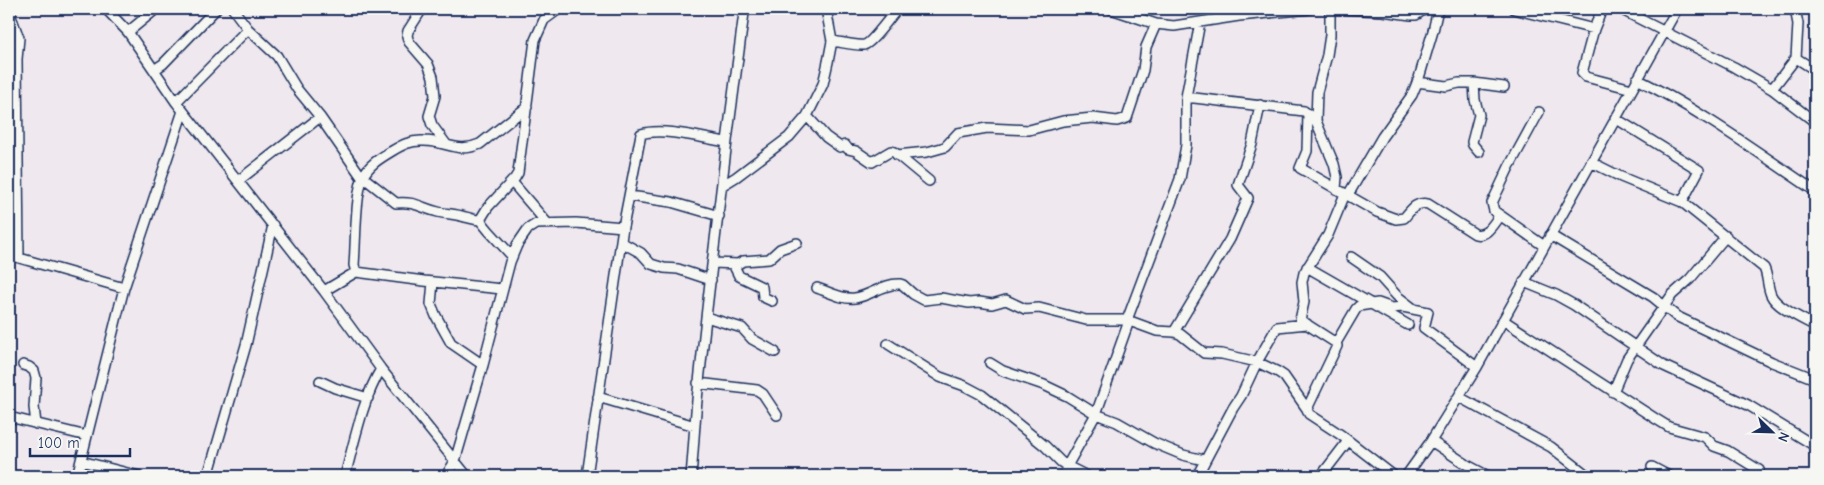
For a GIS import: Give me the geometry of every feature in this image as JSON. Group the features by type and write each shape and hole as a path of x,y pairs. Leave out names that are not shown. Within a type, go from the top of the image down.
{"street":[{"path":"106,9 128,32 176,102 324,291 381,369 467,476"},
{"path":"128,32 156,9"},
{"path":"154,70 163,64 216,9"},
{"path":"233,9 248,29 277,56 297,89 320,117 363,178 396,203 404,202 420,205 435,212 480,220 512,256"},
{"path":"422,9 408,31 408,42 428,64 433,77 435,96 429,116 432,125 446,144"},
{"path":"480,220 488,207 518,173 535,40 544,20 559,9"},
{"path":"691,476 698,383 719,216 726,142 744,13 742,9"},
{"path":"722,185 736,178 788,137 807,116 824,84 832,41 826,9"},
{"path":"832,41 865,45 874,39 877,32 897,9"},
{"path":"1111,9 1156,24 1174,26 1239,16 1309,9"},
{"path":"1330,9 1330,34 1327,55 1317,92 1316,121 1334,164 1337,177 1336,189"},
{"path":"1344,9 1416,15 1425,9"},
{"path":"1336,343 1301,321 1304,302 1302,282 1304,273 1328,235 1347,195 1378,142 1406,105 1417,82 1438,9"},
{"path":"1514,9 1594,29"},
{"path":"1602,9 1594,29 1582,73 1586,77 1632,89"},
{"path":"1620,9 1734,67 1772,89 1815,122"},
{"path":"1406,476 1431,441 1477,366 1677,9"},
{"path":"1772,89 1796,58 1798,24 1796,9"},
{"path":"9,11 19,38 17,59 19,258"},
{"path":"1064,476 1067,466 1096,414 1180,179 1186,145 1186,97 1200,22"},
{"path":"897,155 927,152 945,147 958,133 987,128 1029,130 1063,121 1093,118 1117,121 1127,118 1143,70 1146,47 1156,24"},
{"path":"176,102 248,29"},
{"path":"1796,58 1815,70"},
{"path":"1637,79 1657,88 1742,140 1815,191"},
{"path":"1417,82 1446,86 1459,83 1474,83 1504,87"},
{"path":"1474,83 1475,100 1479,115 1472,142 1479,152"},
{"path":"1186,97 1226,103 1260,104 1304,111 1307,113 1307,151 1300,168 1377,212 1396,219 1404,218 1416,204 1421,202 1428,204 1475,234 1481,235 1486,234 1500,215"},
{"path":"1174,332 1211,267 1230,239 1248,198 1238,185 1252,144 1260,104"},
{"path":"356,272 354,265 359,193 363,178 382,156 408,142 439,142 460,149 471,148 480,144 526,107"},
{"path":"77,476 124,288 183,111"},
{"path":"1539,112 1508,167 1492,202 1494,211 1544,246"},
{"path":"807,116 840,147 845,145 848,149 856,150 872,162 892,151 929,181"},
{"path":"238,182 320,117"},
{"path":"1615,118 1699,170 1682,202"},
{"path":"587,476 623,227 641,134 649,131 665,132 726,142"},
{"path":"1591,162 1621,177 1682,202 1764,268 1771,296 1780,305 1815,326"},
{"path":"512,182 546,223"},
{"path":"630,196 672,202 719,216"},
{"path":"446,476 455,461 483,365 502,289 516,245 528,229 536,224 576,223 623,227"},
{"path":"208,476 246,344 273,225"},
{"path":"1550,235 1653,297 1676,316 1772,362 1815,379"},
{"path":"1613,392 1626,359 1672,295 1690,279 1726,236"},
{"path":"621,242 641,253 651,264 664,268 678,268 710,280"},
{"path":"713,263 733,264 748,260 768,259 780,249 797,242"},
{"path":"9,255 124,288"},
{"path":"1351,257 1380,277 1414,309"},
{"path":"733,264 739,276 762,287 762,296 772,301"},
{"path":"1307,267 1408,325"},
{"path":"324,291 356,272 502,289"},
{"path":"433,282 431,304 451,343 483,365"},
{"path":"1524,282 1556,295 1574,305 1664,366 1748,405 1815,446"},
{"path":"817,288 848,298 857,298 897,283 903,284 913,294 924,300 941,298 969,303 992,304 1006,300 1025,309 1039,308 1086,320 1128,321 1157,331 1174,332 1180,334 1204,353 1222,354 1257,362 1284,376 1309,414 1394,476"},
{"path":"1307,409 1336,350 1336,343 1357,307 1378,303 1392,308 1428,312 1424,328 1477,366"},
{"path":"706,317 742,328 752,339 775,352"},
{"path":"1503,320 1669,427 1705,437 1714,446 1728,451 1759,470"},
{"path":"1197,476 1277,327 1307,324"},
{"path":"888,344 940,377 965,386 982,395 1045,446 1061,462 1087,476"},
{"path":"990,363 1003,371 1044,384 1096,414 1117,422 1154,443 1183,455 1204,460"},
{"path":"23,365 34,371 36,378 34,407 36,424"},
{"path":"345,476 368,398 381,369"},
{"path":"320,381 335,388 368,398"},
{"path":"698,383 757,390 763,394 777,415"},
{"path":"598,397 695,426"},
{"path":"1459,397 1559,453 1588,476"},
{"path":"9,417 87,436"},
{"path":"1321,476 1348,441"},
{"path":"1431,441 1488,476"},
{"path":"81,461 138,476"},
{"path":"1652,467 1669,476"}]}
